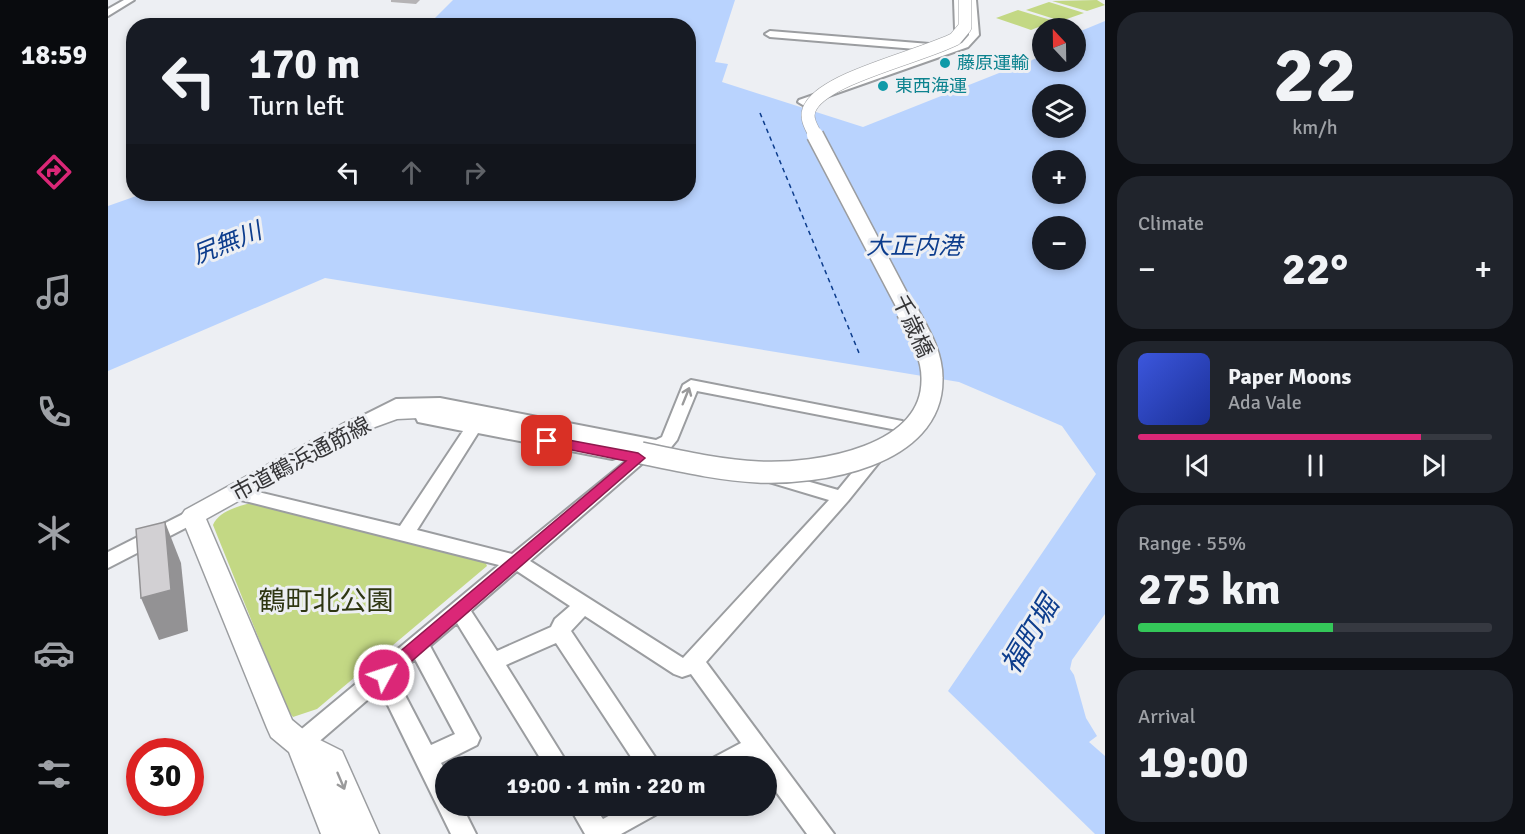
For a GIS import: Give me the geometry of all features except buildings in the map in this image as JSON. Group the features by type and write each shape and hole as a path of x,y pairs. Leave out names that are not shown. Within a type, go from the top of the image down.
{"main road":[{"name":"千歳橋","path":"417,415 454,414 698,465 759,472 801,471 843,464 885,449 899,440 921,418 931,396 933,378 929,356 809,123 808,112 817,98 842,83 932,51 955,39 965,27 965,0"},
{"name":"市道鶴浜通筋線","path":"193,516 368,420 417,415"},
{"path":"193,516 281,728 300,744 332,760 364,834"},
{"path":"300,744 336,834"}],"street":[{"path":"110,10 130,0"},
{"path":"954,48 960,32 958,0"},
{"path":"803,102 965,45 974,35 972,0"},
{"path":"960,32 974,35"},
{"path":"770,34 954,48"},
{"path":"237,493 517,562 682,668 694,662 842,497 869,461 902,426 691,385 669,440 638,458 517,562 460,610 419,646 300,744"},
{"path":"368,420 396,404 440,403 659,446 842,497"},
{"path":"417,415 638,458"},
{"path":"405,534 474,426"},
{"path":"108,561 193,516"},
{"path":"560,632 562,625 584,606"},
{"path":"460,610 551,756"},
{"path":"492,662 560,632"},
{"path":"560,632 644,756"},
{"path":"419,646 469,738 426,759"},
{"path":"694,662 822,834"},
{"path":"384,675 435,776"},
{"path":"738,756 757,746"},
{"path":"455,816 464,834"},
{"path":"587,816 598,834 631,816"}],"green space":[{"path":"1097,0 1105,5 1087,11 1052,1"},
{"path":"1049,2 1084,13 1070,18 1051,18 1026,10"},
{"path":"1018,10 1044,18 1032,18 1031,30 996,18"},
{"name":"鶴町北公園","path":"251,503 485,561 487,566 317,709 293,717 288,711 213,525 224,513"}],"water":[{"name":"大正内港","path":"453,0 735,0 715,62 728,64 722,82 863,127 1032,60 1032,72 1086,72 1086,29 1105,21 1105,614 1072,660 1070,669 1074,675 1086,718 1097,736 1089,742 1105,756 1105,834 1095,834 948,691 1096,474 1062,426 959,382 325,278 108,371 108,206 126,200 696,201 696,18 435,18"}],"ferry route":[{"path":"760,113 859,353"}],"place":[{"name":"藤原運輸","path":"945,63"},
{"name":"東西海運","path":"883,86"}],"route":[{"path":"384,675 638,458 547,441"}],"water label":[{"name":"尻無川","path":"227,243"},
{"name":"福町堀","path":"1030,635"}]}
